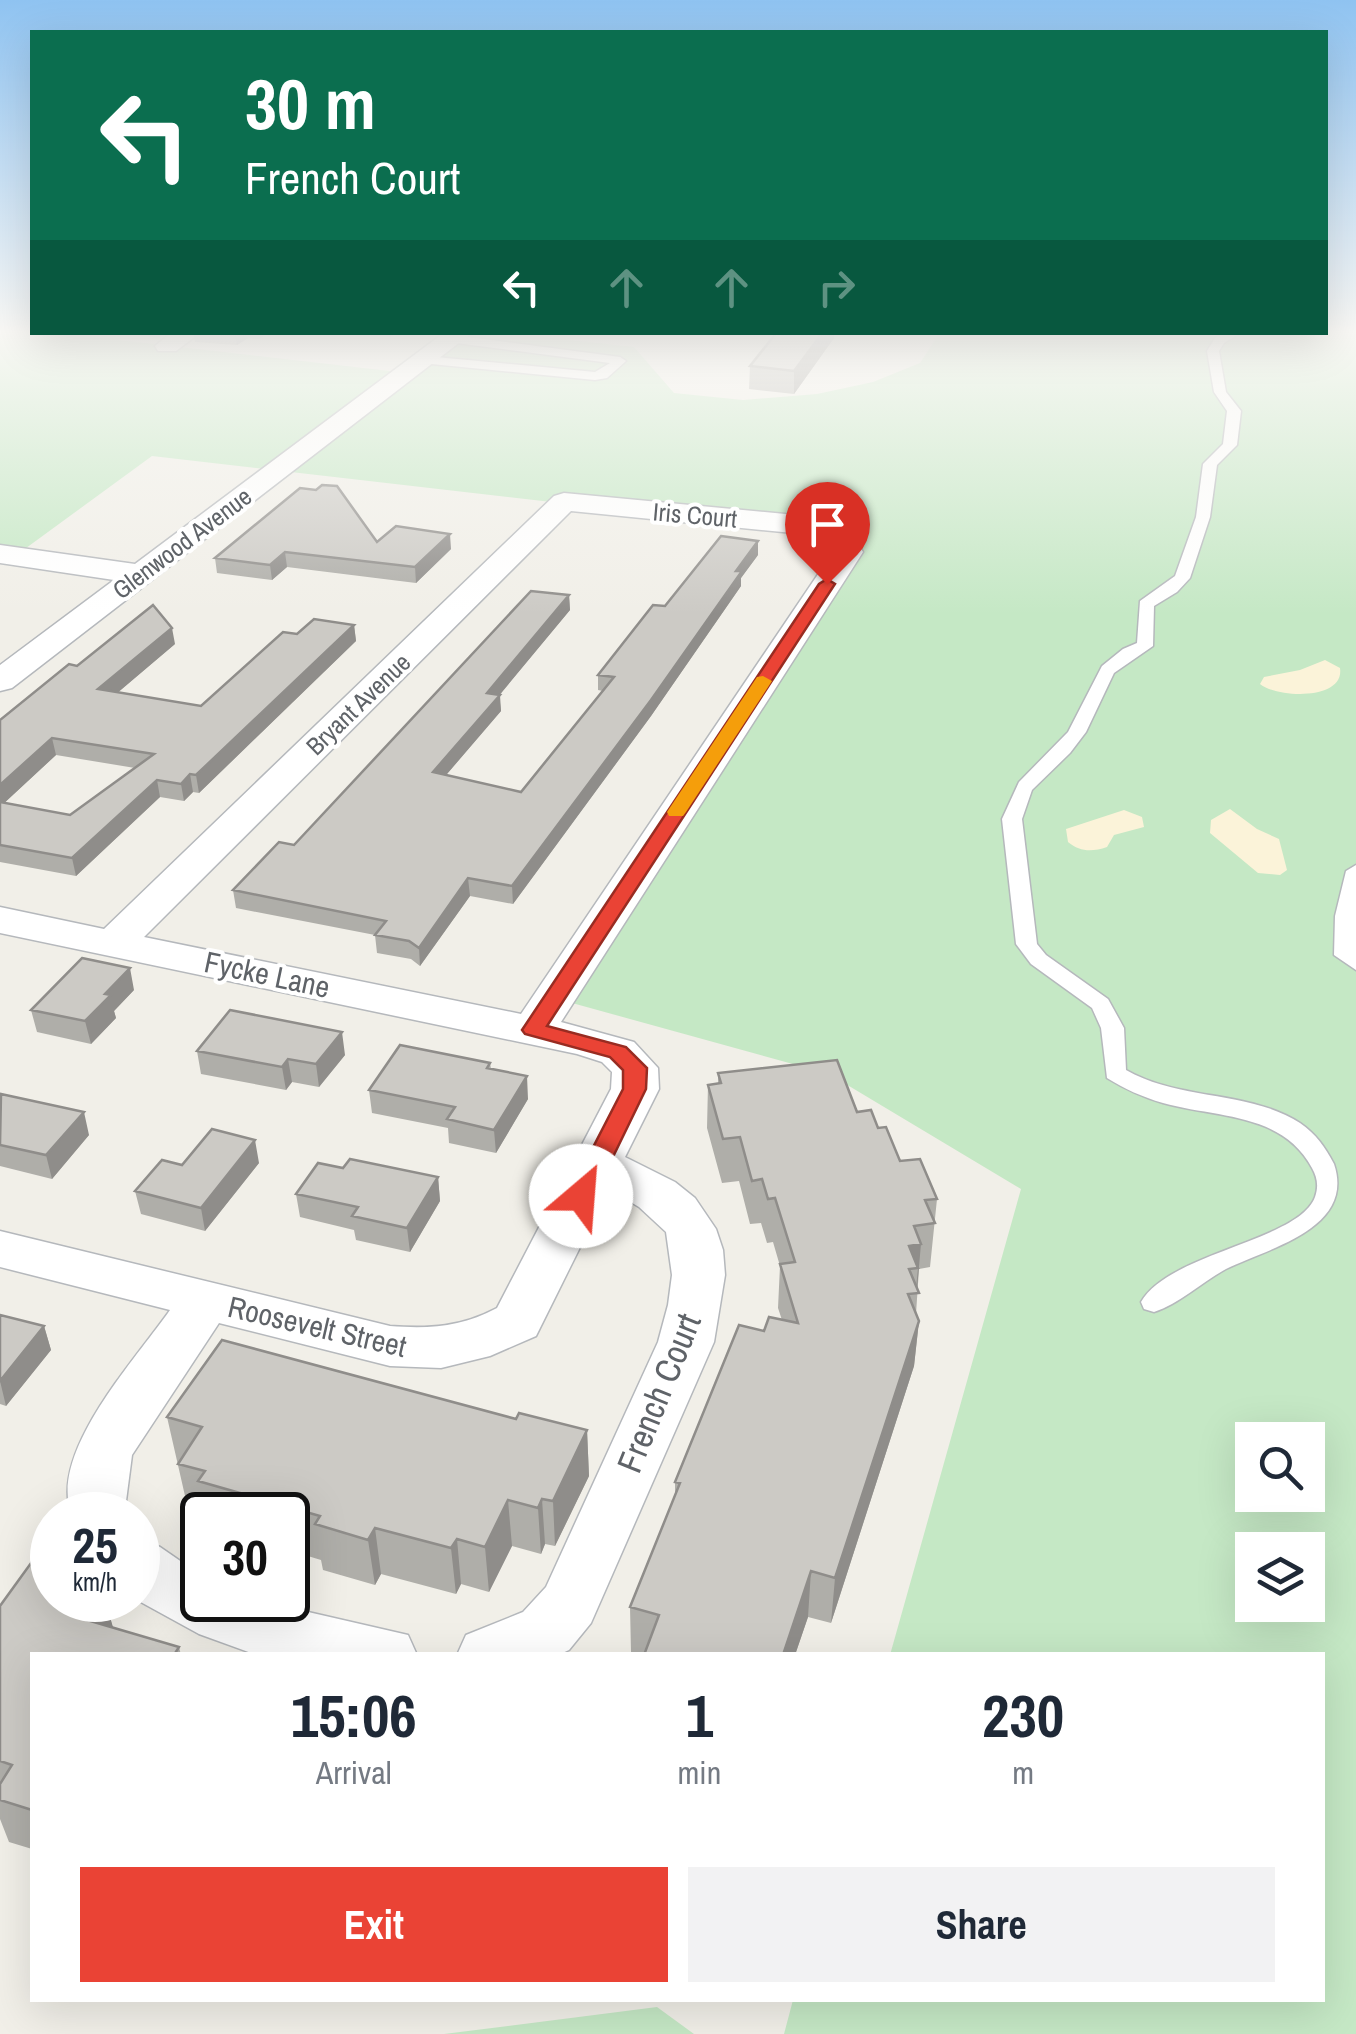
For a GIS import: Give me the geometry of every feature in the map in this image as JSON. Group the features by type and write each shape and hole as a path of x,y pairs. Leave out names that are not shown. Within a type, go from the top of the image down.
{"street":[{"name":"Glenwood Avenue","path":"0,681 339,425"},
{"name":"Bryant Avenue","path":"114,943 564,502 618,508"},
{"name":"Iris Court","path":"533,1030 848,552 838,536 806,525 618,508"},
{"path":"0,554 140,574"},
{"name":"Fycke Lane","path":"0,920 533,1030"},
{"path":"533,1030 618,1052 635,1068 634,1089 597,1164"},
{"name":"Roosevelt Street","path":"0,1249 390,1346 440,1350 484,1341 516,1322 597,1164"},
{"name":"French Court","path":"496,1652 546,1631 569,1604 686,1342 697,1300 699,1248 684,1213 650,1186 597,1164"},
{"path":"97,1492 103,1451 205,1301"},
{"path":"160,1582 200,1605 280,1635 369,1652"}],"lane":[{"path":"1154,1302 1214,1264 1300,1229 1324,1208 1331,1185 1312,1148 1282,1125 1257,1114 1156,1094 1131,1086 1116,1073 1115,1031 1106,1010 1029,950 1022,931 1022,888 1011,845 1011,819 1021,791 1077,732 1102,675 1124,652 1145,646 1146,604 1172,590 1182,578 1203,518 1210,464 1230,445 1232,425"},
{"path":"1356,871 1345,916 1346,955 1356,963"}],"green space":[{"path":"0,425 1356,425 1356,2034 784,2034 792,2002 1325,2002 1325,1652 891,1652 1021,1189 829,1074 554,998 848,552 838,535 152,456 22,551 0,556"},
{"path":"657,2007 694,2034 444,2034"}],"sand":[{"path":"1325,660 1340,668 1339,679 1321,691 1294,694 1260,684 1264,677"},
{"path":"1230,809 1279,839 1287,870 1280,875 1258,873 1210,833 1211,820"},
{"path":"1124,810 1142,817 1144,827 1114,835 1107,847 1096,850 1068,842 1066,829"}],"building":[{"path":"322,485 337,486 377,542 396,526 450,534 415,567 285,552 270,565 215,558 300,488 316,490"},
{"path":"721,536 758,541 736,571 742,571 651,700 512,886 468,878 419,948 409,941 375,935 386,921 233,890 279,842 294,845 531,591 569,595 487,693 500,695 433,772 521,792 614,677 598,675 653,605 665,606"},
{"path":"153,605 172,628 98,689 201,706 283,632 297,634 314,619 354,625 196,775 190,774 181,784 157,780 72,858 0,845 0,802 70,815 154,754 52,738 0,785 0,720 69,664 77,666"},
{"path":"82,958 130,968 85,1021 31,1010"},
{"path":"230,1010 342,1032 316,1064 288,1059 282,1067 197,1051"},
{"path":"400,1045 490,1063 487,1068 527,1076 494,1130 447,1119 455,1107 369,1090"},
{"path":"837,1060 857,1112 871,1110 878,1128 886,1127 900,1161 920,1159 937,1199 925,1200 935,1223 914,1226 921,1244 909,1246 918,1268 909,1269 919,1293 908,1294 919,1321 835,1578 811,1571 784,1652 645,1652 659,1615 630,1607 680,1483 675,1482 739,1325 764,1331 769,1317 798,1323 780,1264 795,1262 775,1198 768,1199 762,1179 752,1181 740,1137 723,1139 708,1085 721,1083 718,1073"},
{"path":"1,1094 84,1112 46,1155 0,1145"},
{"path":"212,1129 255,1140 201,1208 135,1191 162,1160 182,1165"},
{"path":"350,1159 438,1177 407,1228 352,1216 358,1207 296,1194 318,1163 343,1168"},
{"path":"0,1315 44,1326 0,1381"},
{"path":"222,1340 516,1419 519,1413 587,1430 553,1501 542,1499 538,1508 508,1500 485,1547 457,1539 451,1548 375,1528 368,1540 315,1524 320,1516 310,1513 310,1492 236,1492 198,1481 205,1471 178,1464 202,1427 167,1417"},
{"path":"30,1564 30,1622 94,1622 179,1647 176,1652 30,1652 30,1809 0,1800 0,1784 12,1765 0,1761 0,1606"}],"slow traffic":[{"path":"676,812 763,681"}],"route":[{"path":"581,1196 634,1089 635,1068 618,1052 533,1030 827,584"}]}
